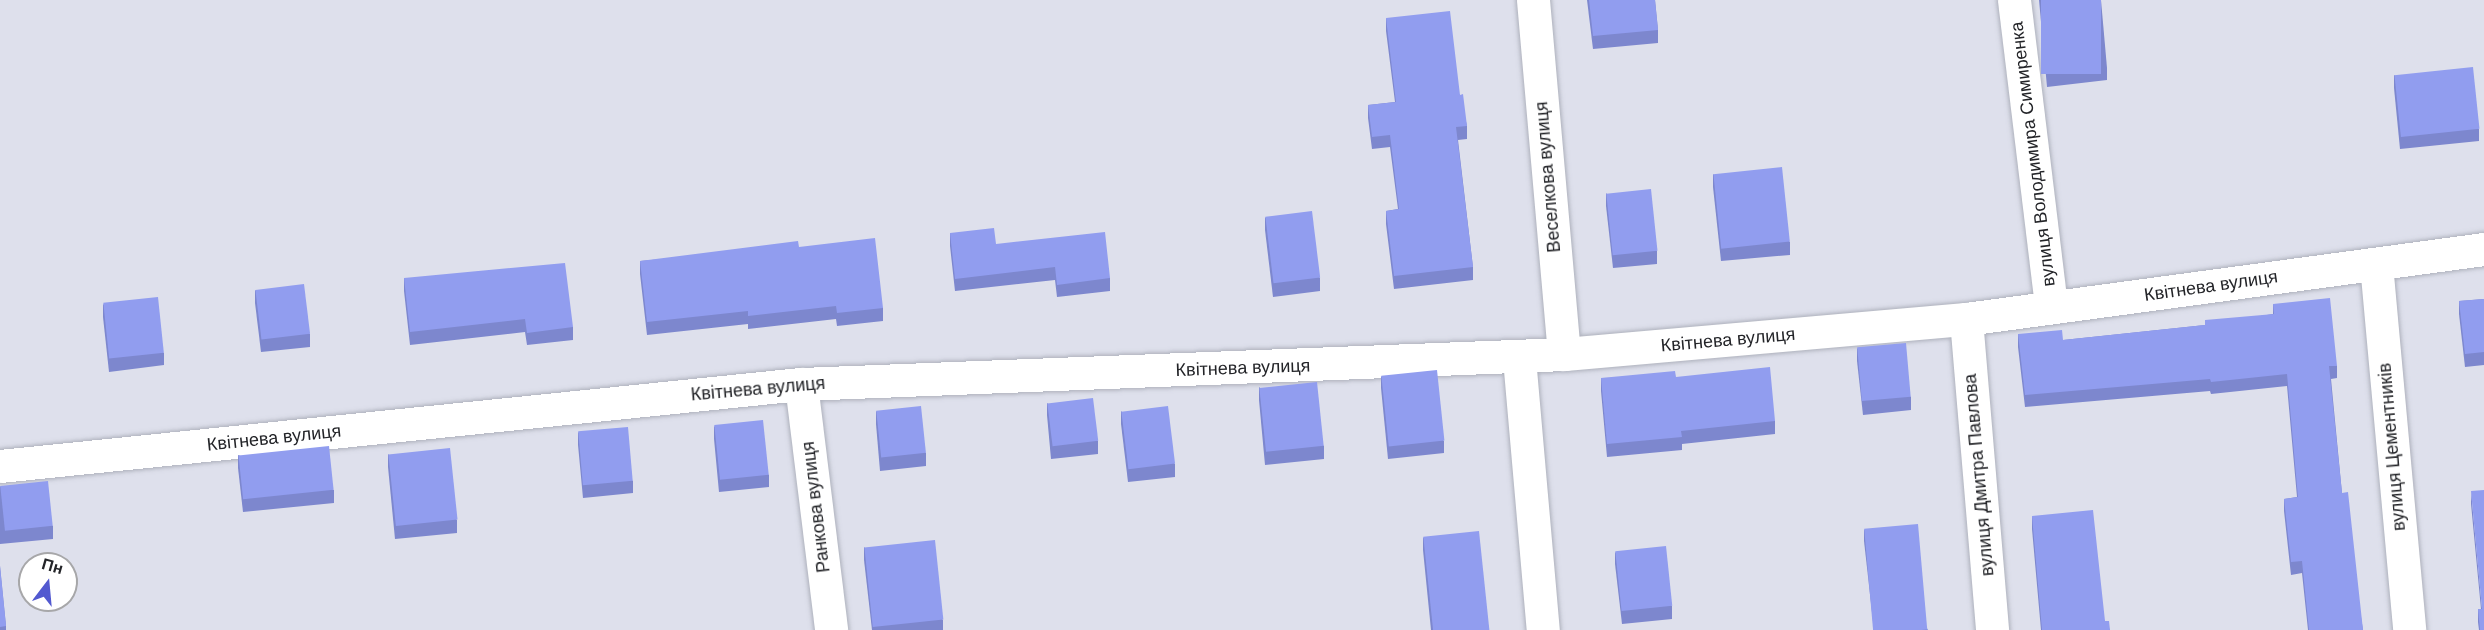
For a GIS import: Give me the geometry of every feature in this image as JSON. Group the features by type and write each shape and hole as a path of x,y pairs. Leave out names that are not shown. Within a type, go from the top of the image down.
{"street":[{"name":"Веселкова вулиця","path":"1533,0 1564,354"},
{"name":"вулиця Володимира Симиренка","path":"2014,0 2051,307"},
{"name":"Квітнева вулиця","path":"0,466 801,384 1519,358 1966,319 2484,249"},
{"name":"вулиця Цементників","path":"2376,264 2409,630"},
{"name":"вулиця Дмитра Павлова","path":"1966,319 1992,630"},
{"path":"1519,358 1543,630"},
{"name":"Ранкова вулиця","path":"801,384 831,630"}],"building":[{"path":"1589,0 1655,0 1658,30 1593,36"},
{"path":"2041,0 2101,0 2101,74 2041,74"},
{"path":"1450,11 1460,95 1463,94 1467,126 1456,127 1473,267 1394,276 1386,211 1399,209 1390,135 1372,137 1368,105 1396,102 1386,18"},
{"path":"2473,67 2479,129 2401,137 2394,75"},
{"path":"1782,167 1790,242 1721,249 1713,174"},
{"path":"1651,189 1657,251 1613,255 1606,194"},
{"path":"1312,211 1320,278 1274,283 1265,217"},
{"path":"994,228 996,244 1105,232 1110,278 1057,285 1055,267 955,279 950,233"},
{"path":"875,238 883,308 837,313 836,306 748,316 748,311 647,322 640,261 798,241 799,247"},
{"path":"565,263 573,327 527,333 525,319 410,332 404,278"},
{"path":"304,284 310,334 261,340 255,290"},
{"path":"158,297 164,353 109,358 103,303"},
{"path":"2330,298 2337,366 2329,366 2342,493 2348,492 2363,630 2309,630 2302,561 2291,562 2284,499 2298,497 2287,374 2211,382 2210,379 2025,395 2018,334 2062,330 2063,340 2205,325 2205,320 2274,314 2273,304"},
{"path":"2484,299 2484,352 2465,354 2459,301"},
{"path":"1906,343 1911,397 1862,401 1857,347"},
{"path":"1770,367 1775,421 1681,431 1682,437 1607,444 1601,378 1675,371 1676,377"},
{"path":"1437,370 1444,441 1389,446 1381,376"},
{"path":"1317,382 1324,446 1266,452 1259,388"},
{"path":"1093,398 1098,441 1053,446 1047,404"},
{"path":"921,406 926,453 881,457 876,411"},
{"path":"1168,406 1175,464 1128,469 1121,412"},
{"path":"763,420 769,475 720,480 714,425"},
{"path":"628,427 633,481 583,485 578,431"},
{"path":"329,446 334,490 243,499 238,456"},
{"path":"450,448 458,520 396,526 388,454"},
{"path":"48,481 53,526 5,531 0,486"},
{"path":"2484,490 2484,630 2480,630 2478,609 2482,609 2471,491"},
{"path":"2093,510 2105,621 2109,621 2110,630 2042,630 2032,516"},
{"path":"1918,524 1927,630 1873,630 1864,529"},
{"path":"1479,531 1489,630 1433,630 1423,537"},
{"path":"935,540 943,620 873,627 864,547"},
{"path":"1666,546 1672,606 1622,611 1615,551"},
{"path":"0,566 6,626 0,627"}]}
